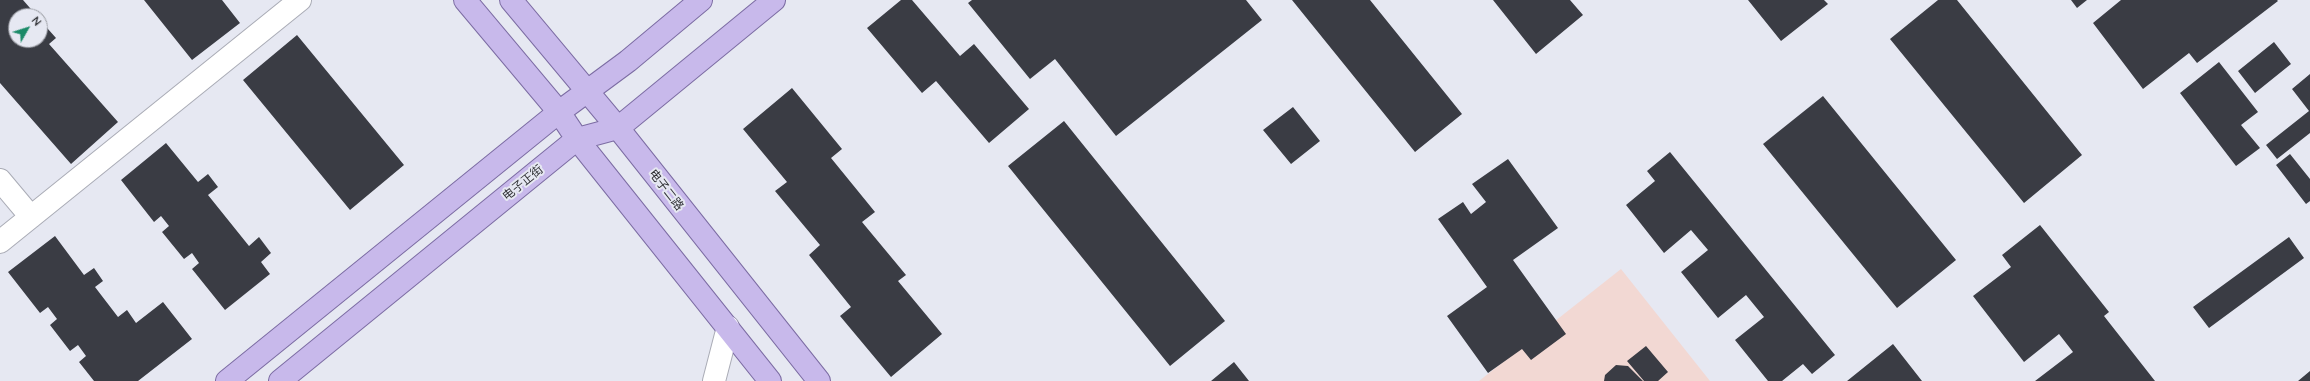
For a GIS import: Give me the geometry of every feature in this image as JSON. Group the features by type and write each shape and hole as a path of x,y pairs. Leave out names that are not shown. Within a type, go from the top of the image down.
{"main road":[{"path":"465,0 559,112 577,139 770,381"},
{"name":"电子二路","path":"511,0 618,128 819,381"},
{"path":"227,381 559,112 588,92 701,0"},
{"name":"电子正街","path":"280,381 577,139 618,128 774,0"}],"street":[{"path":"0,242 300,0"},
{"path":"0,180 31,217"},
{"path":"714,381 728,327"}],"shaded area":[{"path":"1621,269 1710,381 1479,381"}],"building":[{"path":"0,0 23,0 30,8 8,8 8,48 48,48 48,29 56,38 49,44 118,122 71,164 0,83"},
{"path":"144,0 222,0 240,23 192,60"},
{"path":"901,0 912,0 960,56 974,44 1029,109 989,143 936,81 922,93 867,28"},
{"path":"972,0 1246,0 1262,20 1116,136 1055,59 1030,79 968,3"},
{"path":"1292,0 1370,0 1462,114 1415,152"},
{"path":"1493,0 1570,0 1583,15 1536,54"},
{"path":"1748,0 1824,0 1828,4 1781,41"},
{"path":"1938,0 1957,0 2082,155 2024,203 1890,39"},
{"path":"2071,0 2087,0 2077,8"},
{"path":"2121,0 2278,1 2197,63 2189,53 2143,89 2093,23"},
{"path":"297,35 404,165 350,210 243,80"},
{"path":"2274,42 2291,64 2255,93 2238,71"},
{"path":"2219,62 2258,112 2241,125 2260,148 2236,166 2180,93"},
{"path":"2310,74 2310,133 2277,159 2266,145 2309,111 2292,89"},
{"path":"792,88 842,149 831,158 875,212 862,222 906,275 898,281 942,334 891,377 840,316 851,307 809,255 820,245 775,191 787,182 743,129"},
{"path":"1823,96 1956,260 1897,308 1763,144"},
{"path":"1293,107 1320,141 1291,164 1263,130"},
{"path":"1064,121 1225,321 1170,366 1008,166"},
{"path":"166,143 198,182 208,174 218,187 208,195 249,246 259,237 271,253 261,262 270,274 225,310 192,269 199,263 192,253 184,259 162,232 169,226 161,216 154,222 121,180"},
{"path":"1670,152 1835,355 1812,374 1803,364 1782,381 1768,381 1735,340 1764,317 1746,295 1718,318 1681,272 1708,250 1691,230 1664,253 1626,205 1655,181 1647,171"},
{"path":"2290,154 2310,179 2310,201 2306,204 2276,165"},
{"path":"1508,159 1558,228 1513,260 1566,334 1531,360 1522,349 1488,373 1447,316 1487,287 1438,219 1463,202 1471,214 1486,202 1472,184"},
{"path":"2040,225 2109,312 2104,316 2155,381 2035,381 2073,352 2059,334 2024,362 1973,296 2011,267 2002,255"},
{"path":"55,236 84,275 94,268 103,281 95,287 118,317 127,310 136,323 163,302 192,339 138,381 94,381 79,362 86,356 78,345 70,351 50,325 57,319 48,307 40,313 8,272"},
{"path":"2289,237 2304,258 2209,328 2193,307"},
{"path":"1893,344 1922,381 1847,381"},
{"path":"1646,346 1668,372 1658,381 1644,381 1627,361"},
{"path":"1234,362 1249,381 1211,381"},
{"path":"1616,365 1628,366 1643,381 1604,381 1605,375"},
{"path":"2310,371 2310,381 2298,381"}]}
